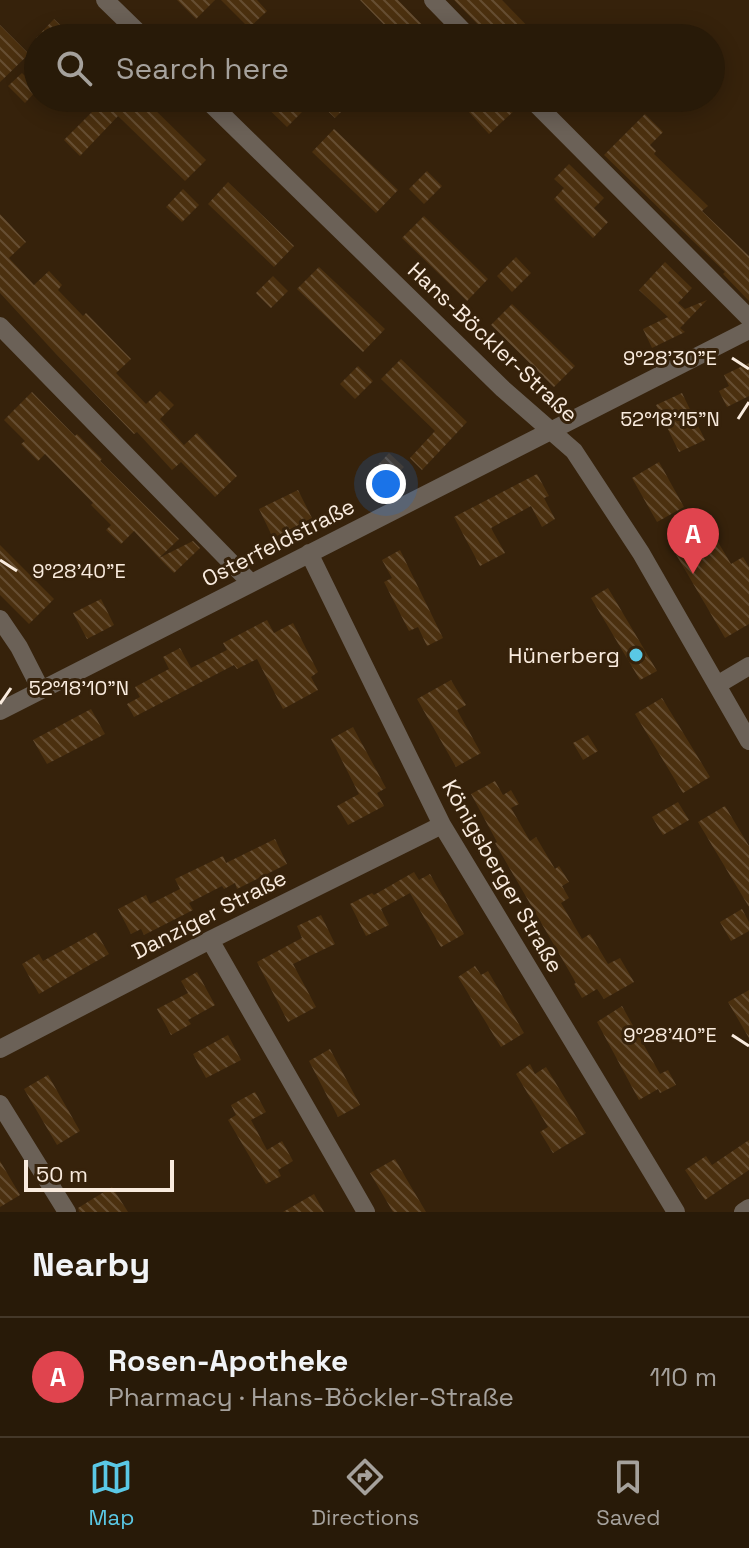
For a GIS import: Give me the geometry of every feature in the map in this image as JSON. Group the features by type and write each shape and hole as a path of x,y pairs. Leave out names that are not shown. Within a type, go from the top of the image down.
{"street":[{"path":"105,0 130,24"},
{"path":"433,0 456,24"},
{"name":"Hans-Böckler-Straße","path":"219,112 503,389 574,451 641,553 749,741"},
{"path":"544,112 749,318"},
{"path":"0,326 251,583"},
{"name":"Osterfeldstraße","path":"0,711 749,330"},
{"name":"Königsberger Straße","path":"309,553 442,825 676,1212"},
{"path":"0,619 19,647 41,690"},
{"path":"717,685 749,666"},
{"name":"Danziger Straße","path":"0,1049 442,825"},
{"path":"210,940 366,1212"},
{"path":"0,1104 67,1212"},
{"path":"743,1212 749,1208"}],"building":[{"path":"177,0 215,0 196,19"},
{"path":"221,0 257,0 267,11 253,24 245,24"},
{"path":"360,0 398,0 421,24 383,24"},
{"path":"454,0 502,0 525,24 477,24"},
{"path":"0,25 24,49 24,59 0,82"},
{"path":"22,73 24,75 24,102 8,86"},
{"path":"92,112 157,112 206,160 185,181 118,116 80,156 64,140"},
{"path":"271,112 302,112 287,127"},
{"path":"469,112 513,112 489,134"},
{"path":"645,114 663,132 650,145 656,151 654,154 708,206 702,211 749,256 749,301 723,274 725,272 604,155"},
{"path":"334,129 398,190 376,213 312,152"},
{"path":"569,164 604,198 594,208 608,222 593,238 554,199 564,188 554,179"},
{"path":"427,171 442,186 424,204 409,189"},
{"path":"228,182 294,246 274,267 208,204"},
{"path":"183,189 199,205 182,222 166,207"},
{"path":"0,214 26,242 9,258 34,285 49,271 62,285 58,290 83,316 86,313 131,359 116,373 146,404 160,391 174,405 160,419 184,445 197,433 237,476 215,497 181,462 172,470 137,432 134,434 0,293"},
{"path":"424,216 488,279 467,301 402,238"},
{"path":"516,257 531,273 512,292 497,276"},
{"path":"665,262 692,288 678,303 685,309 707,300 680,328 685,332 652,348 643,329 668,317 639,290"},
{"path":"319,267 385,329 363,352 297,289"},
{"path":"273,276 288,291 271,308 256,293"},
{"path":"512,304 575,366 554,387 491,325"},
{"path":"401,359 467,422 422,470 410,458 435,431 381,379"},
{"path":"749,363 749,396 727,407 719,391 729,386 724,375"},
{"path":"358,366 373,381 355,399 340,384"},
{"path":"32,392 179,539 159,558 134,531 121,544 106,530 111,525 91,505 93,503 45,454 38,461 21,444 25,441 4,420"},
{"path":"682,393 705,440 679,452 656,405"},
{"path":"389,453 404,467 392,479 378,465"},
{"path":"659,462 684,507 657,522 632,478"},
{"path":"537,474 549,496 544,498 555,519 542,527 531,506 491,528 505,553 480,566 454,517"},
{"path":"298,490 312,518 273,538 259,509"},
{"path":"706,533 710,540 715,537 731,564 743,557 749,567 749,624 725,638 674,551"},
{"path":"193,541 200,548 174,573 159,558"},
{"path":"0,545 54,599 29,624 0,595"},
{"path":"400,550 443,638 427,646 418,627 409,631 384,582 392,578 382,560"},
{"path":"608,588 657,671 640,680 591,598"},
{"path":"101,599 114,625 87,639 73,613"},
{"path":"267,620 274,633 293,623 318,672 311,677 318,690 283,709 257,659 237,669 234,665 134,717 127,704 140,697 135,687 169,669 163,657 180,648 191,668 227,650 223,643"},
{"path":"451,680 466,705 457,710 481,753 456,767 417,699"},
{"path":"662,698 710,777 683,793 635,714"},
{"path":"91,709 105,734 47,764 33,740"},
{"path":"353,727 386,788 377,793 384,806 348,825 337,806 359,794 331,739"},
{"path":"588,735 598,751 583,760 573,743"},
{"path":"495,781 503,795 511,790 519,804 511,808 530,841 536,837 555,869 559,866 569,882 562,886 569,898 561,903 582,939 590,934 608,964 620,958 634,982 604,999 597,989 582,998 471,794"},
{"path":"678,802 689,820 663,835 652,817"},
{"path":"725,806 749,846 749,907 698,822"},
{"path":"275,839 287,864 237,889 235,883 224,889 222,886 189,903 193,910 144,935 141,929 131,934 118,909 146,895 150,904 180,889 175,879 223,856 226,863"},
{"path":"414,872 419,880 430,874 464,934 441,947 410,893 381,909 389,925 366,936 350,904 372,893 374,895"},
{"path":"742,909 749,922 749,931 731,941 720,922"},
{"path":"321,915 335,944 293,964 316,1007 288,1022 257,962 302,938 297,926"},
{"path":"96,932 109,954 39,994 22,964 39,954 43,961"},
{"path":"475,966 481,975 488,971 524,1033 501,1047 458,977"},
{"path":"197,972 215,1005 188,1020 191,1024 171,1035 157,1009 188,993 181,981"},
{"path":"749,990 749,1038 728,1002"},
{"path":"622,1006 660,1074 668,1070 676,1085 660,1093 658,1089 639,1100 597,1022"},
{"path":"228,1035 241,1060 206,1078 193,1054"},
{"path":"330,1049 360,1105 338,1117 309,1061"},
{"path":"530,1064 535,1074 546,1067 586,1133 553,1153 540,1132 548,1127 516,1074"},
{"path":"48,1075 80,1131 57,1145 24,1089"},
{"path":"255,1092 266,1112 251,1120 267,1150 282,1141 293,1161 278,1170 281,1176 266,1184 228,1120 236,1115 231,1105"},
{"path":"749,1140 749,1170 705,1200 685,1170 706,1156 712,1165"},
{"path":"395,1159 426,1212 393,1212 370,1173"},
{"path":"0,1161 20,1195 0,1207"},
{"path":"112,1187 128,1212 79,1212 78,1208"},
{"path":"314,1194 324,1212 283,1212"}],"place":[{"name":"Rosen-Apotheke","path":"693,574"},
{"name":"Hünerberg","path":"636,655"}]}
